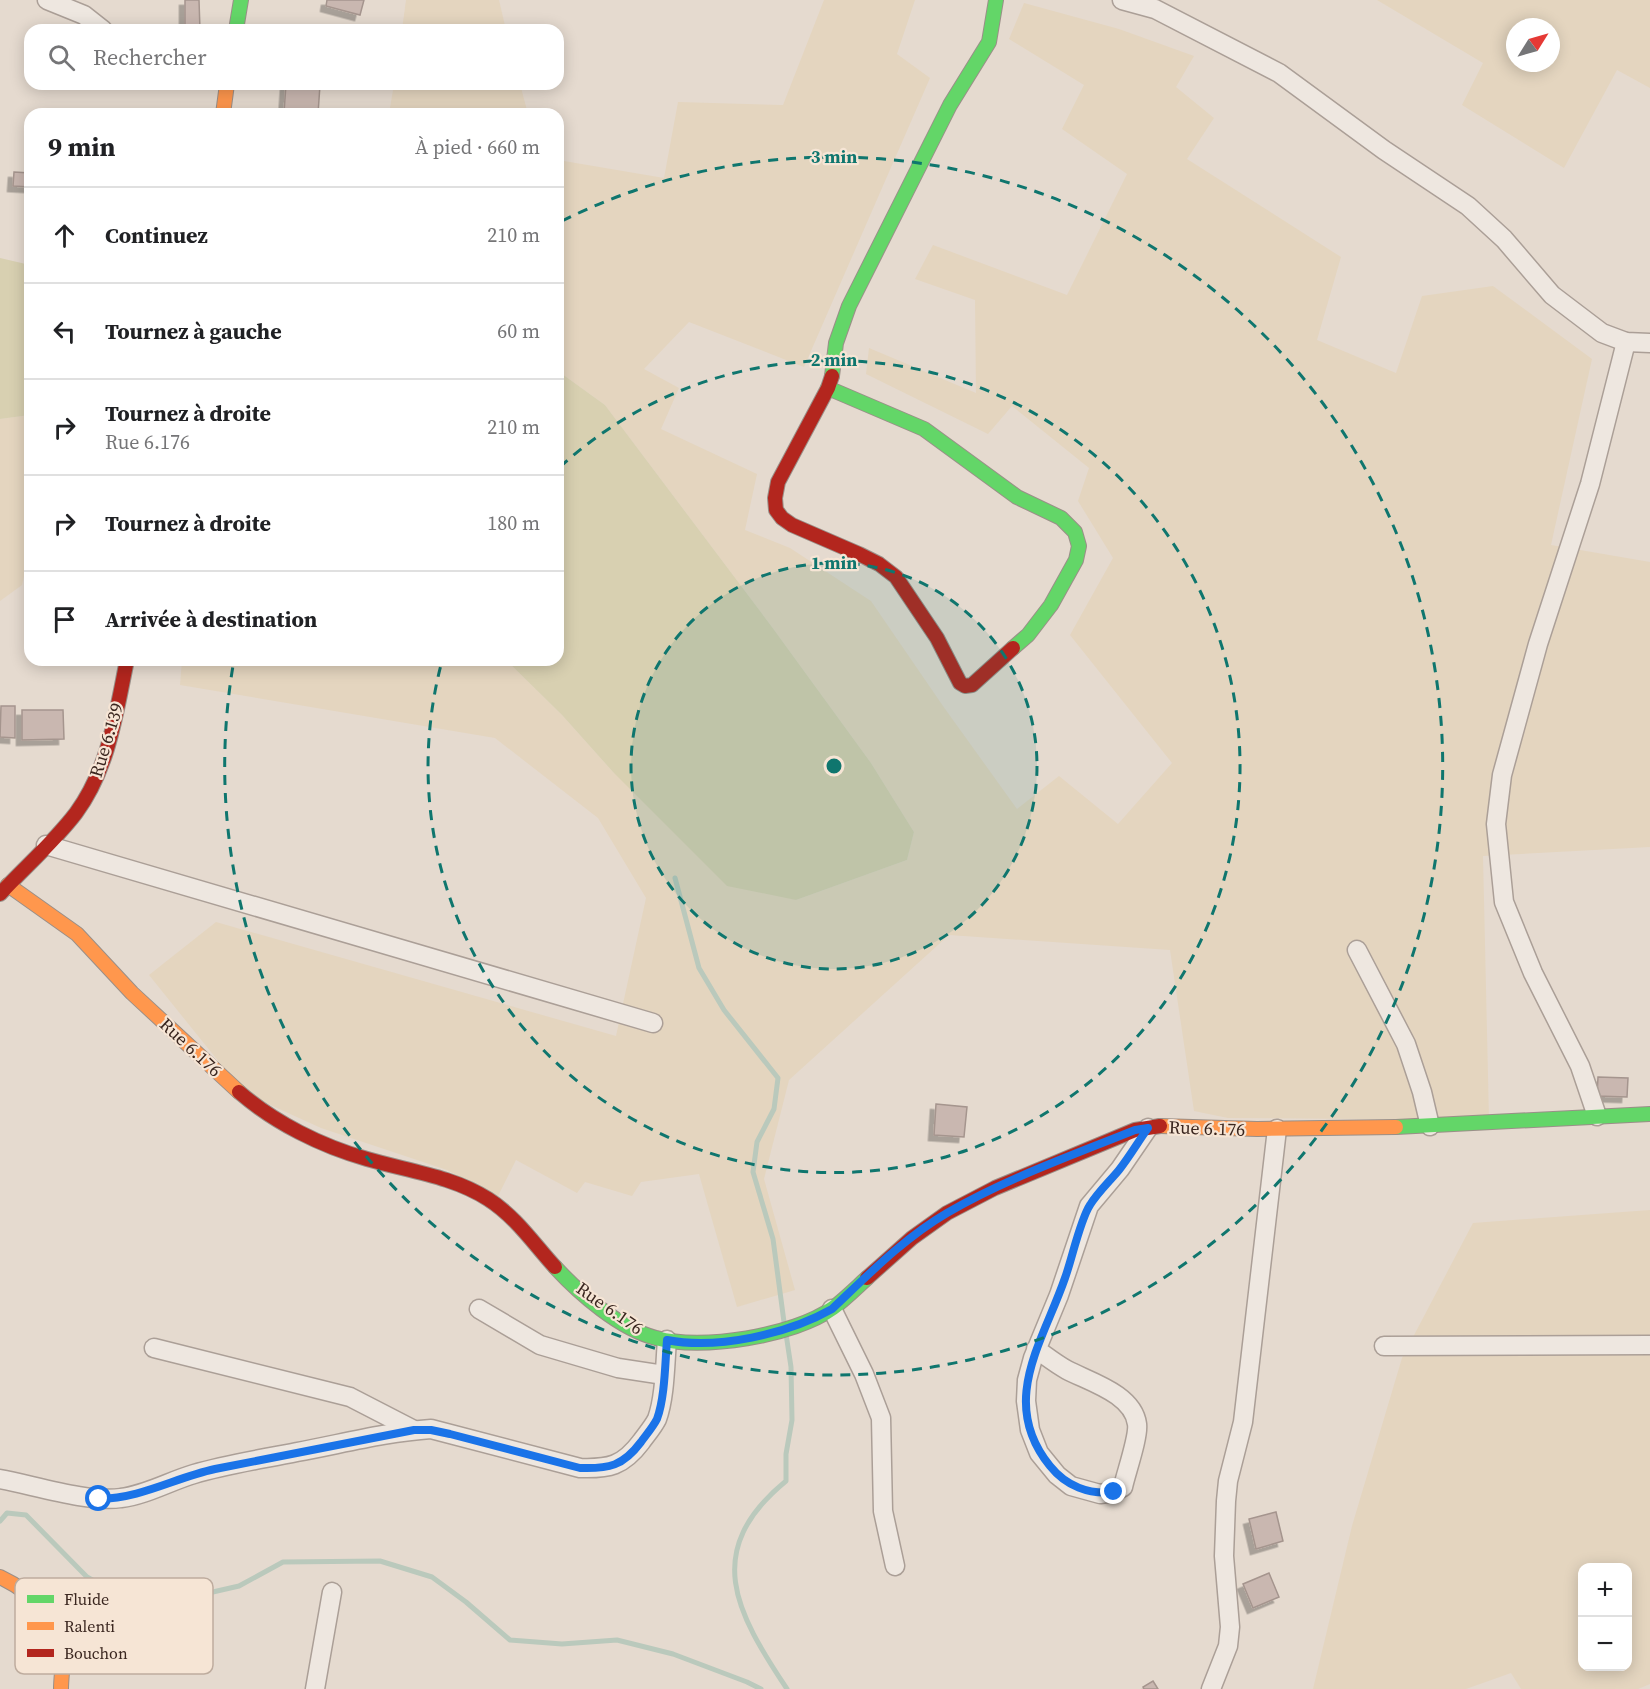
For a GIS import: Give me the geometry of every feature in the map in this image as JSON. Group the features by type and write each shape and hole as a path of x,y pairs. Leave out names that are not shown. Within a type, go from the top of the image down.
{"street":[{"path":"47,0 84,15 95,24"},
{"path":"237,24 241,0"},
{"path":"828,388 924,429 1017,497 1061,518 1075,532 1079,546 1076,560 1059,592 1028,635 972,685 965,686 960,683 938,638 897,577 888,569 851,550 787,522 777,513 774,498 778,482 828,388 832,376 836,343 849,306 950,105 988,42 996,0"},
{"path":"1122,0 1155,9 1279,73 1384,150 1468,206 1504,239 1552,295 1602,333 1626,342 1650,344"},
{"path":"224,108 226,90"},
{"path":"1598,1116 1580,1066 1533,973 1504,902 1496,824 1502,775 1538,645 1590,484 1626,342"},
{"name":"Rue 6.139","path":"4,889 84,802 101,768 113,727 125,666"},
{"path":"46,845 653,1023"},
{"name":"Rue 6.176","path":"4,889 69,928 98,955 123,984 260,1108 341,1150 465,1186 490,1201 515,1221 558,1269 587,1296 627,1325 654,1338 682,1343 721,1342 764,1335 819,1317 832,1309 912,1238 947,1213 1006,1184 1124,1134 1148,1128 1163,1125 1277,1129 1430,1126 1650,1114"},
{"path":"1357,950 1406,1044 1422,1092 1430,1126"},
{"path":"1036,1350 1120,1398 1135,1415 1137,1426 1123,1486 1114,1492 1100,1494 1071,1485 1057,1475 1039,1453 1030,1430 1026,1401 1027,1380 1036,1350 1059,1295 1089,1206 1120,1169 1148,1128"},
{"path":"1211,1689 1228,1646 1230,1627 1224,1556 1226,1501 1228,1481 1243,1422 1277,1129"},
{"path":"479,1308 540,1344 618,1368 664,1376"},
{"path":"832,1309 864,1374 881,1418 883,1511 895,1566"},
{"path":"0,1479 99,1499 121,1498 140,1494 194,1474 414,1430 441,1431 580,1468 599,1469 625,1461 656,1421 664,1376 667,1340"},
{"path":"1384,1346 1650,1345"},
{"path":"154,1348 350,1397 414,1430"},
{"path":"0,1576 15,1584"},
{"path":"315,1689 332,1592"},
{"path":"61,1674 61,1689"}],"shaded area":[{"path":"406,0 499,0 505,24 403,24"},
{"path":"824,0 915,0 897,54 930,78 804,367 689,322 644,369 679,388 661,429 757,474 745,530 790,548 871,601 1017,809 1059,776 1118,824 1172,763 1070,635 1113,558 1078,501 1089,468 1012,406 988,434 866,374 869,348 976,393 975,300 915,279 933,245 1067,295 1127,174 1062,129 1084,85 1009,39 1024,3 1119,29 1194,56 1176,87 1214,118 1187,159 1341,257 1317,340 1396,373 1422,296 1493,286 1592,359 1551,545 1650,562 1650,847 1483,856 1489,1120 1228,1118 1194,1111 1170,950 949,935 789,1080 764,1179 795,1290 737,1307 699,1174 641,1182 632,1196 585,1182 577,1193 516,1160 497,1198 447,1170 321,1128 244,1093 149,975 216,922 616,1036 646,898 598,818 495,738 180,685 182,666 512,666 562,715 613,772 796,900 907,860 914,832 871,763 605,405 564,375 564,161 664,178 678,102 783,105"},
{"path":"1377,0 1650,0 1650,88 1617,70 1564,168 1462,105 1483,63"},
{"path":"393,90 522,90 526,108 390,108"},
{"path":"0,258 24,264 24,416 0,419"},
{"path":"564,375 605,405 871,763 914,832 907,860 796,900 727,886 613,772 562,715 512,666 564,666"},
{"path":"24,416 24,576 22,585 0,601 0,419"},
{"path":"1650,1210 1650,1684 1638,1689 1521,1689 1511,1673 1466,1689 1313,1689 1352,1526 1402,1358 1473,1223"}],"building":[{"path":"185,0 199,0 200,24 185,24"},
{"path":"327,0 364,0 360,15 326,6"},
{"path":"286,90 320,90 318,108 284,108"},
{"path":"14,172 24,173 24,187 13,186"},
{"path":"1,706 15,706 15,738 0,737"},
{"path":"22,710 63,710 64,739 22,740"},
{"path":"1598,1077 1628,1078 1627,1097 1597,1096"},
{"path":"936,1104 967,1107 964,1137 934,1135"},
{"path":"1276,1512 1283,1541 1256,1549 1249,1519"},
{"path":"1269,1573 1279,1597 1253,1608 1243,1584"},
{"path":"1153,1681 1158,1689 1144,1689 1143,1687"}],"waterway":[{"path":"675,878 699,968 724,1010 778,1078 774,1109 757,1142 753,1172 773,1239 784,1322"},
{"path":"786,1334 791,1367 792,1420 786,1454 786,1481 760,1507 743,1532 736,1557 736,1582 742,1608 753,1634 787,1689"},
{"path":"0,1521 7,1513 26,1515 89,1578"},
{"path":"213,1592 239,1586 283,1562 380,1561 432,1577 466,1602 510,1640 562,1644 617,1640 673,1654 761,1689"}],"traffic: fast":[{"path":"237,24 241,0"},
{"path":"832,376 836,343 849,306 950,105 989,42 996,0"},
{"path":"828,388 924,429 1017,497 1061,518 1075,532 1079,546 1076,560 1051,605 1028,635 1013,648"},
{"path":"1396,1127 1650,1114"},
{"path":"555,1267 588,1299 629,1327 656,1338 697,1343 721,1342 772,1333 816,1318 833,1308 867,1278"}],"traffic: slow":[{"path":"224,108 226,90"},
{"path":"8,885 77,934 132,993 239,1092"},
{"path":"1160,1126 1257,1129 1396,1127"},
{"path":"0,1577 15,1585"},
{"path":"61,1689 62,1674"}],"traffic: jam":[{"path":"832,376 828,388 778,482 775,498 776,510 792,525 859,554 879,564 896,577 937,638 960,683 965,686 972,685 1013,648"},
{"path":"0,894 58,834 87,796 110,740 126,666"},
{"path":"239,1092 268,1114 316,1140 350,1154 445,1179 474,1191 507,1214 555,1267"},
{"path":"867,1278 912,1238 947,1213 995,1188 1135,1130 1160,1126"}],"route":[{"path":"99,1499 140,1494 194,1474 215,1469 414,1430 431,1430 450,1434 580,1468 599,1469 612,1466 625,1461 656,1421 660,1407 667,1340 682,1343 721,1342 764,1335 819,1317 832,1309 912,1238 947,1213 995,1188 1135,1130 1148,1128 1120,1169 1089,1206 1027,1380 1026,1401 1030,1430 1039,1453 1057,1475 1071,1485 1100,1494 1114,1492"}]}
